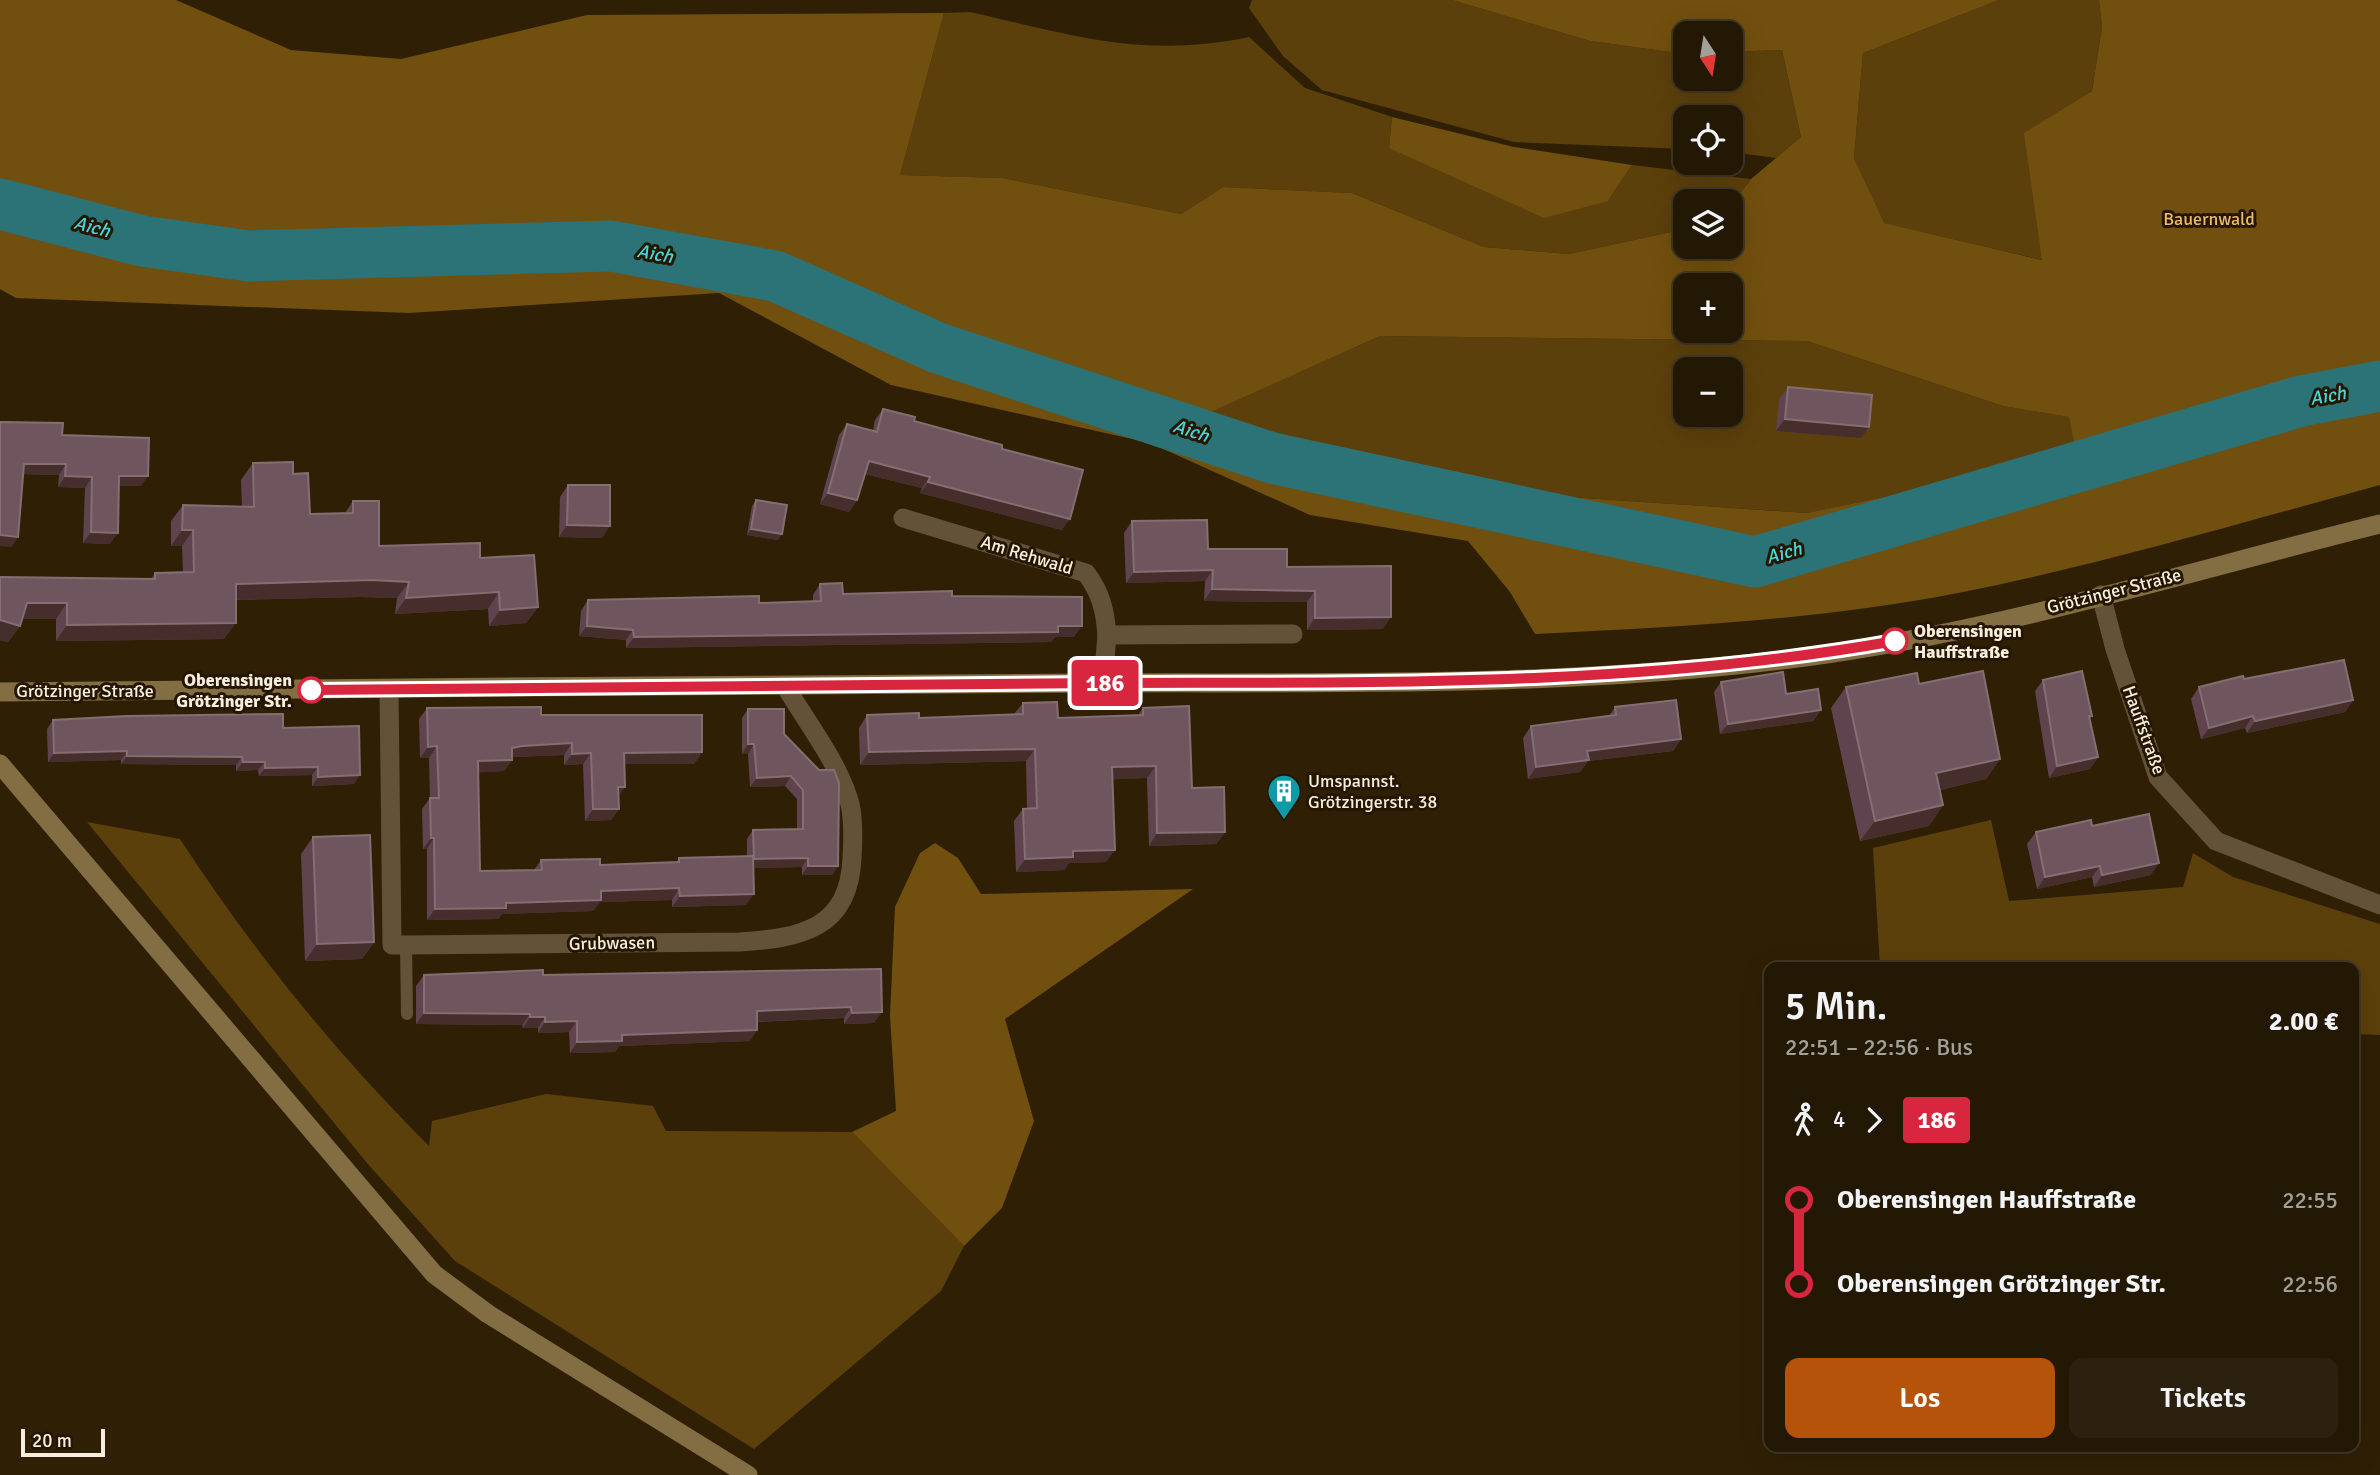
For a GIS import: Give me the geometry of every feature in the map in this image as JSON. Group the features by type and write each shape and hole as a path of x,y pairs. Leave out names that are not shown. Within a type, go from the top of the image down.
{"main road":[{"name":"Grötzinger Straße","path":"0,692 1103,683 1266,685 1645,674 1812,656 1921,636 2101,595 2380,524"},
{"path":"0,764 434,1275 488,1314 748,1475"}],"street":[{"name":"Am Rehwald","path":"903,518 1086,573 1101,598 1107,635 1103,683"},
{"name":"Hauffstraße","path":"2101,595 2115,649 2158,777 2216,841 2380,905"},
{"path":"1107,635 1293,634"},
{"name":"Grubwasen","path":"406,945 740,942 787,939 809,931 844,901 851,878 853,836 850,805 837,774 786,687"},
{"path":"389,689 392,945 406,945"}],"lane":[{"path":"406,945 407,1014"}],"shaded area":[{"path":"1252,0 1452,0 1590,41 1673,52 1673,91 1743,91 1743,52 1782,50 1801,137 1776,158 1743,154 1743,105 1673,105 1673,149 1514,142 1322,90 1283,56 1249,8"},
{"path":"1999,0 2099,0 2102,27 2092,91 2025,133 2043,260 1883,223 1854,158 1863,53"},
{"path":"970,12 1075,36 1141,45 1175,46 1249,37 1305,88 1392,117 1389,148 1608,201 1632,165 1673,170 1673,175 1717,175 1751,179 1743,189 1673,189 1673,232 1569,254 1484,247 1352,193 1223,187 1181,214 1003,178 900,175 944,13"},
{"path":"1380,336 1673,339 1673,343 1807,341 2003,406 2070,417 2077,457 1808,513 1510,493 1190,421"},
{"path":"1991,820 2009,901 2183,887 2193,853 2233,877 2380,924 2380,1035 2359,1034 2359,962 1880,962 1873,848"},
{"path":"87,822 180,839 266,961 328,1037 429,1146 432,1121 546,1094 653,1106 666,1131 852,1132 964,1246 941,1291 754,1449 455,1261 367,1163"}],"green space":[{"name":"Bauernwald","path":"0,0 176,0 291,50 401,59 587,15 944,13 900,175 1003,178 1181,214 1223,187 1352,193 1484,247 1569,254 1673,232 1673,259 1743,259 1743,189 1751,179 1801,137 1782,50 1743,52 1743,21 1673,21 1673,52 1590,41 1452,0 1999,0 1863,53 1854,158 1884,223 2042,260 2024,133 2092,91 2102,27 2099,0 2380,0 2380,485 2064,570 1958,593 1853,610 1695,625 1535,634 1510,592 1468,541 1310,515 1150,443 891,385 719,293 409,313 16,298 0,289","holes":["1673,273 1743,273 1743,340 1807,341 2003,406 2069,417 2077,457 1807,513 1510,493 1191,421 1380,336 1673,339"]},
{"path":"1392,117 1514,147 1632,165 1608,201 1544,218 1389,148"},
{"path":"935,843 958,858 981,894 1193,889 1005,1019 1034,1121 1002,1208 964,1246 852,1132 896,1111 890,1016 895,907 920,853"}],"building":[{"path":"1788,387 1872,395 1869,427 1785,419"},
{"path":"883,409 915,417 914,421 1002,445 1002,449 1083,470 1070,519 928,482 930,477 869,461 857,500 828,493 847,424 877,432"},
{"path":"0,422 63,423 62,435 149,438 148,476 119,476 118,533 91,532 92,477 65,476 66,464 24,464 18,537 0,535"},
{"path":"293,462 293,474 308,473 310,514 353,513 353,501 379,501 379,546 480,543 480,558 534,555 538,607 500,610 499,592 406,598 409,582 372,580 236,584 236,623 67,625 67,603 27,603 20,626 0,620 0,577 155,579 155,573 194,572 193,530 182,530 183,505 254,507 253,463"},
{"path":"568,485 610,485 610,526 567,525"},
{"path":"756,500 787,505 782,534 751,529"},
{"path":"1207,520 1208,549 1287,549 1287,567 1391,566 1391,617 1315,618 1315,591 1212,589 1213,570 1134,572 1132,521"},
{"path":"842,583 843,594 952,591 952,596 1082,597 1082,626 1058,626 1058,632 634,637 633,630 587,626 588,600 759,596 759,603 821,601 820,584"},
{"path":"2344,660 2353,700 2255,721 2253,716 2209,728 2199,687 2243,676 2244,679"},
{"path":"1983,671 2000,759 1936,773 1943,805 1875,821 1846,687 1917,673 1919,684"},
{"path":"2082,671 2098,757 2057,766 2043,680"},
{"path":"1783,672 1786,694 1818,689 1821,710 1728,724 1721,682"},
{"path":"1676,700 1681,739 1587,751 1589,760 1536,767 1531,726 1616,715 1615,707"},
{"path":"1057,702 1058,718 1143,715 1143,708 1189,706 1192,788 1224,787 1225,832 1157,833 1156,766 1112,767 1115,850 1073,851 1073,857 1025,859 1023,809 1037,808 1035,749 869,752 867,715 919,713 919,718 1023,714 1023,703"},
{"path":"541,707 541,715 702,715 702,752 624,753 625,787 618,787 619,809 593,809 591,753 572,754 572,743 522,746 512,748 512,760 478,761 480,871 542,870 541,860 600,859 600,865 679,862 679,858 753,856 754,894 680,896 679,888 601,891 601,900 506,903 506,908 435,909 434,838 431,838 430,798 439,798 437,746 428,747 427,708"},
{"path":"748,709 784,709 784,734 819,770 834,770 839,783 838,866 808,866 808,858 754,859 753,830 803,829 803,790 791,776 757,778 754,744 748,744"},
{"path":"283,714 283,728 359,726 360,775 318,777 318,767 265,768 265,762 243,762 242,757 127,756 127,751 54,753 53,720"},
{"path":"2149,814 2159,863 2102,875 2100,866 2045,877 2036,832 2091,820 2092,826"},
{"path":"370,835 374,942 317,944 313,837"},
{"path":"881,969 882,1012 852,1013 851,1007 757,1011 757,1030 622,1035 622,1041 577,1042 577,1021 545,1022 545,1017 530,1017 530,1014 424,1013 424,975 543,970 543,975"}],"waterway":[{"name":"Aich","path":"0,204 142,241 249,256 611,246 775,276 938,348 1272,458 1755,562 2301,401 2380,386"}],"bus line":[{"name":"186","path":"311,690 1103,683 1266,685 1497,680 1631,675 1727,666 1812,656 1895,641"}],"place":[{"name":"Oberensingen Hauffstraße","path":"1895,641"},
{"name":"Oberensingen Grötzinger Str.","path":"311,690"},
{"name":"Umspannst. Grötzingerstr. 38","path":"1284,821"}]}
